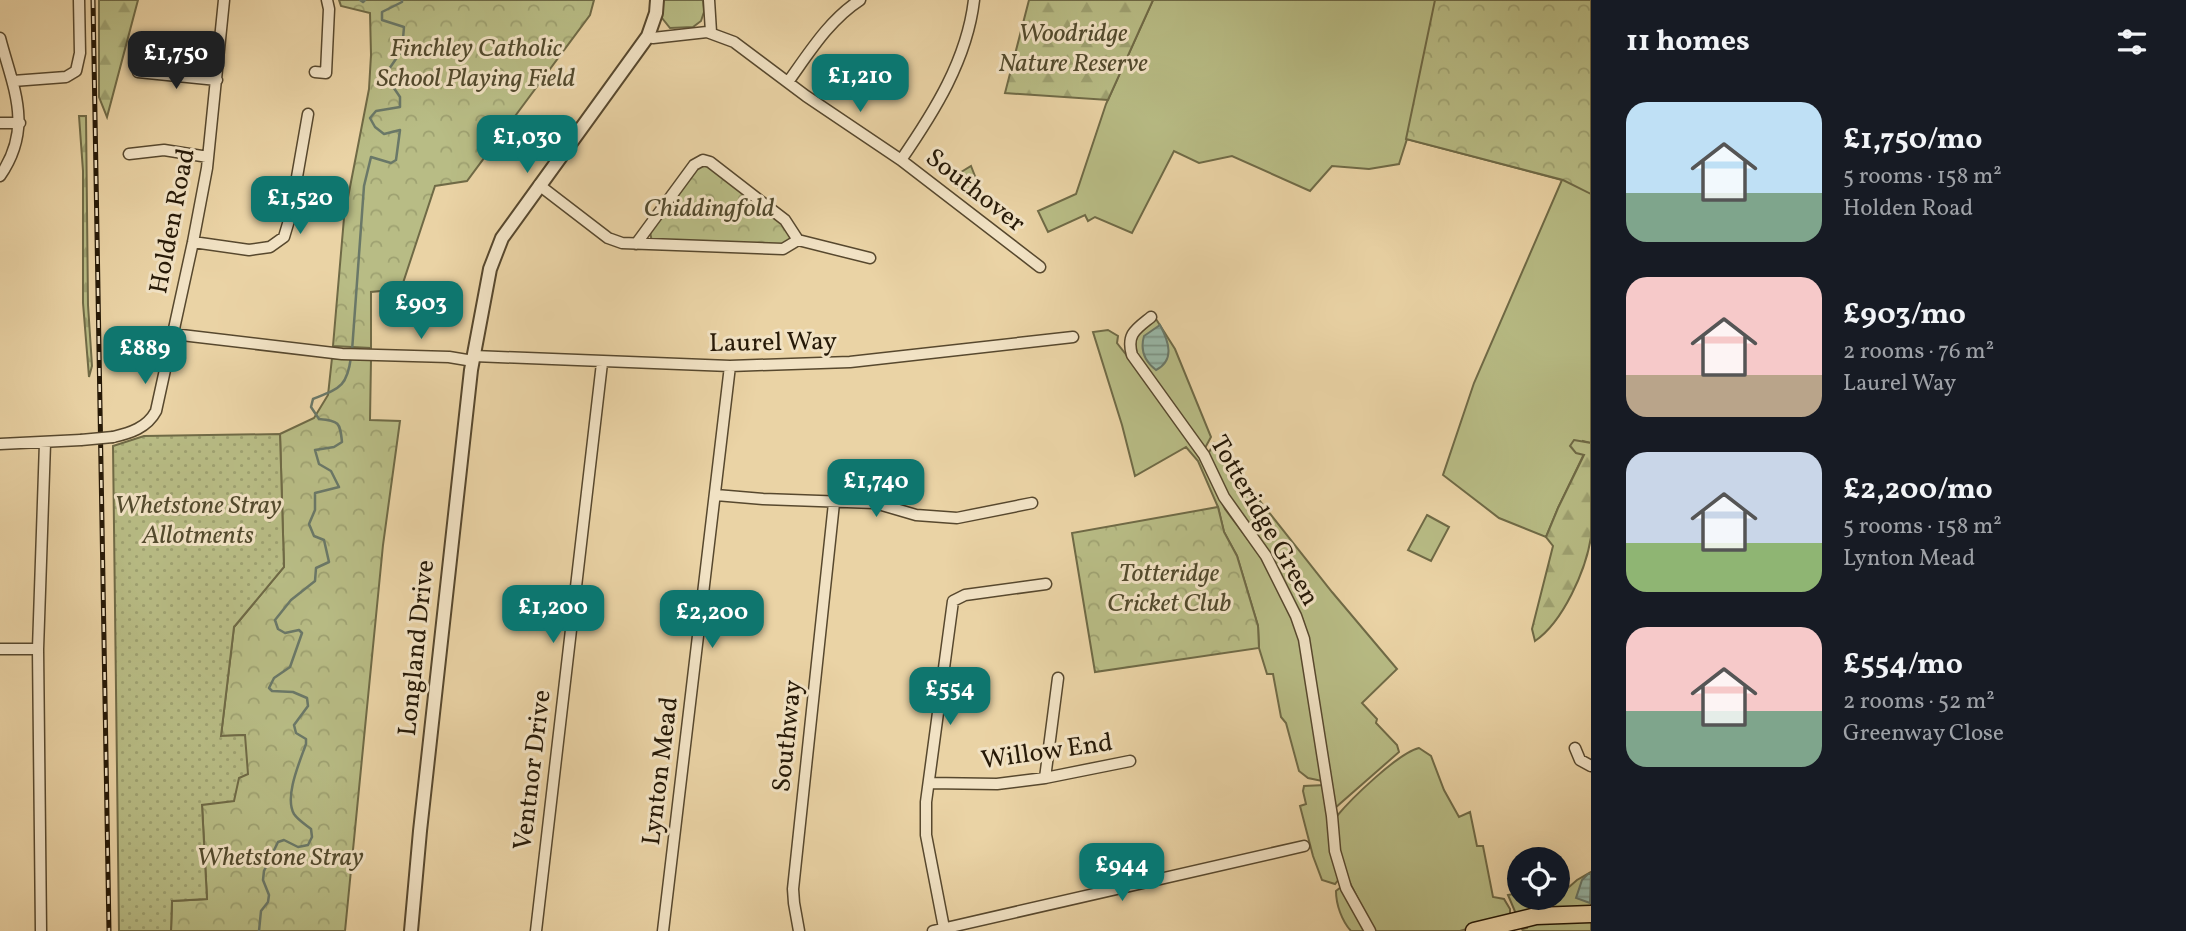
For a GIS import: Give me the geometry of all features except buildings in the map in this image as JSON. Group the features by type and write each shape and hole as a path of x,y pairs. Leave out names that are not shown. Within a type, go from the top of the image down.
{"main road":[{"path":"1474,931 1535,916 1591,914"}],"street":[{"path":"13,81 66,77 76,71 80,53 79,0"},
{"name":"Holden Road","path":"0,444 113,437 138,429 152,418 193,242 208,157 224,0"},
{"path":"315,72 326,73 329,9 327,0"},
{"path":"657,0 656,13 648,36 653,38 711,32 709,0"},
{"path":"788,82 824,33 860,0"},
{"path":"901,160 948,84 958,60 974,0"},
{"name":"Southover","path":"711,32 734,43 901,160 1040,267"},
{"name":"Longland Drive","path":"411,931 417,854 473,362 495,252 502,238 648,36"},
{"path":"0,38 3,61 13,81 20,123 13,154 0,176"},
{"path":"138,72 217,80"},
{"path":"193,242 249,250 270,247 284,237 308,114"},
{"path":"0,123 20,123"},
{"path":"129,154 163,150 208,157"},
{"path":"636,244 694,165 703,160 710,162 785,220 798,240 870,258"},
{"path":"540,186 608,238 622,243 783,249 798,240"},
{"name":"Totteridge Green","path":"1151,317 1132,335 1129,343 1132,355 1204,455 1224,497 1266,556 1304,639 1335,851 1346,888 1370,931"},
{"name":"Laurel Way","path":"173,334 342,354 449,357 473,362 730,366 850,362 1073,337"},
{"name":"Ventnor Drive","path":"536,931 602,363"},
{"name":"Lynton Mead","path":"663,931 730,366"},
{"path":"41,931 38,649 45,443"},
{"path":"716,495 875,503 916,515 957,518 1032,503"},
{"name":"Southway","path":"799,931 793,889 834,503"},
{"path":"944,928 926,835 929,783 953,601 965,595 1046,584"},
{"path":"0,649 38,649"},
{"path":"1045,778 1058,678"},
{"path":"1575,748 1580,760 1591,766"},
{"name":"Willow End","path":"929,783 997,784 1045,778 1130,761"},
{"path":"933,931 1304,846"}],"green space":[{"path":"99,0 138,0 107,117 99,97"},
{"name":"Finchley Catholic School Playing Field","path":"339,0 594,0 590,15 467,181 435,186 401,289 371,292 371,348 333,346 344,218 369,89 371,55 370,13 341,6"},
{"path":"663,0 703,0 704,12 701,21 693,27 670,28 662,18"},
{"name":"Woodridge Nature Reserve","path":"1029,0 1153,0 1108,100 1005,93"},
{"path":"1153,0 1591,0 1591,443 1583,441 1584,454 1546,537 1499,518 1443,475 1474,383 1562,180 1407,139 1399,164 1369,169 1332,166 1310,191 1232,156 1199,163 1174,151 1132,233 1095,217 1088,221 1085,215 1048,232 1038,211 1076,194 1106,104"},
{"path":"1435,0 1591,0 1591,194 1563,180 1406,139"},
{"path":"79,116 86,116 88,305 92,366 89,377 83,303 83,171"},
{"name":"Chiddingfold","path":"708,165 780,219 793,237 787,244 780,247 652,242 650,232 696,168"},
{"path":"971,166 982,194 973,199 953,184 953,177"},
{"path":"1156,319 1175,349 1211,437 1205,448 1202,448 1135,351 1136,336"},
{"path":"1108,330 1118,336 1117,343 1178,421 1207,469 1225,509 1262,558 1299,632 1324,780 1322,781 1308,778 1299,771 1286,723 1281,717 1273,674 1267,674 1259,648 1258,626 1237,556 1224,532 1218,507 1198,461 1186,447 1135,476 1093,332"},
{"name":"Whetstone Stray","path":"332,358 371,360 370,420 400,421 383,545 345,931 171,931 172,901 207,899 202,804 244,735 221,736 234,627 284,567 280,434 314,418 328,395"},
{"name":"Whetstone Stray Allotments","path":"280,434 284,567 234,627 221,736 245,735 248,774 239,778 234,801 202,805 207,899 172,901 171,931 119,931 113,446 144,436"},
{"path":"1574,440 1591,443 1591,537 1584,565 1572,594 1555,621 1535,641 1532,629 1553,546 1546,537 1584,455 1576,453 1570,446"},
{"path":"1214,443 1397,669 1362,703 1397,745 1399,752 1335,808 1303,620 1277,569 1239,516 1207,456"},
{"name":"Totteridge Cricket Club","path":"1218,507 1224,532 1237,556 1258,626 1259,648 1095,672 1072,533"},
{"path":"1427,515 1449,527 1431,561 1408,550"},
{"path":"1419,748 1431,756 1444,790 1459,817 1470,812 1477,846 1483,846 1493,897 1504,899 1510,916 1460,931 1374,931 1340,858 1336,817 1387,767"},
{"path":"1325,785 1339,879 1335,884 1322,880 1300,806 1306,804 1304,786"},
{"path":"1591,872 1591,908 1570,908 1570,886"},
{"path":"1341,887 1364,931 1351,931 1342,918 1336,891"},
{"path":"1514,910 1533,910 1531,912 1516,914"},
{"path":"1591,919 1591,931 1522,929 1527,928 1527,924"}],"shaded area":[{"path":"1160,325 1166,338 1168,356 1156,370 1148,363 1142,346 1144,336"},
{"path":"1591,874 1590,903 1576,898 1582,880"}],"waterway":[{"path":"360,0 365,0"},
{"path":"352,351 364,186 371,157 391,163 396,160 400,130 384,134 375,127 370,118 376,111 400,107 400,97 385,75 402,50 404,27 382,20 382,12 402,0"},
{"path":"259,931 261,911 268,902 269,895 263,880 264,871 278,842 284,840 298,847 308,845 312,837 311,829 294,814 291,807 294,779 306,744 306,739 296,733 294,725 308,706 307,698 293,692 272,691 269,688 274,678 290,667 302,633 299,630 285,633 278,629 275,620 291,600 315,581 316,568 329,562 324,540 314,536 309,524 315,510 315,493 339,487 331,471 319,464 315,450 334,447 342,442 339,426 319,419 311,407 313,399 341,385 347,375 351,357"}],"railway":[{"path":"93,0 109,931"}]}
